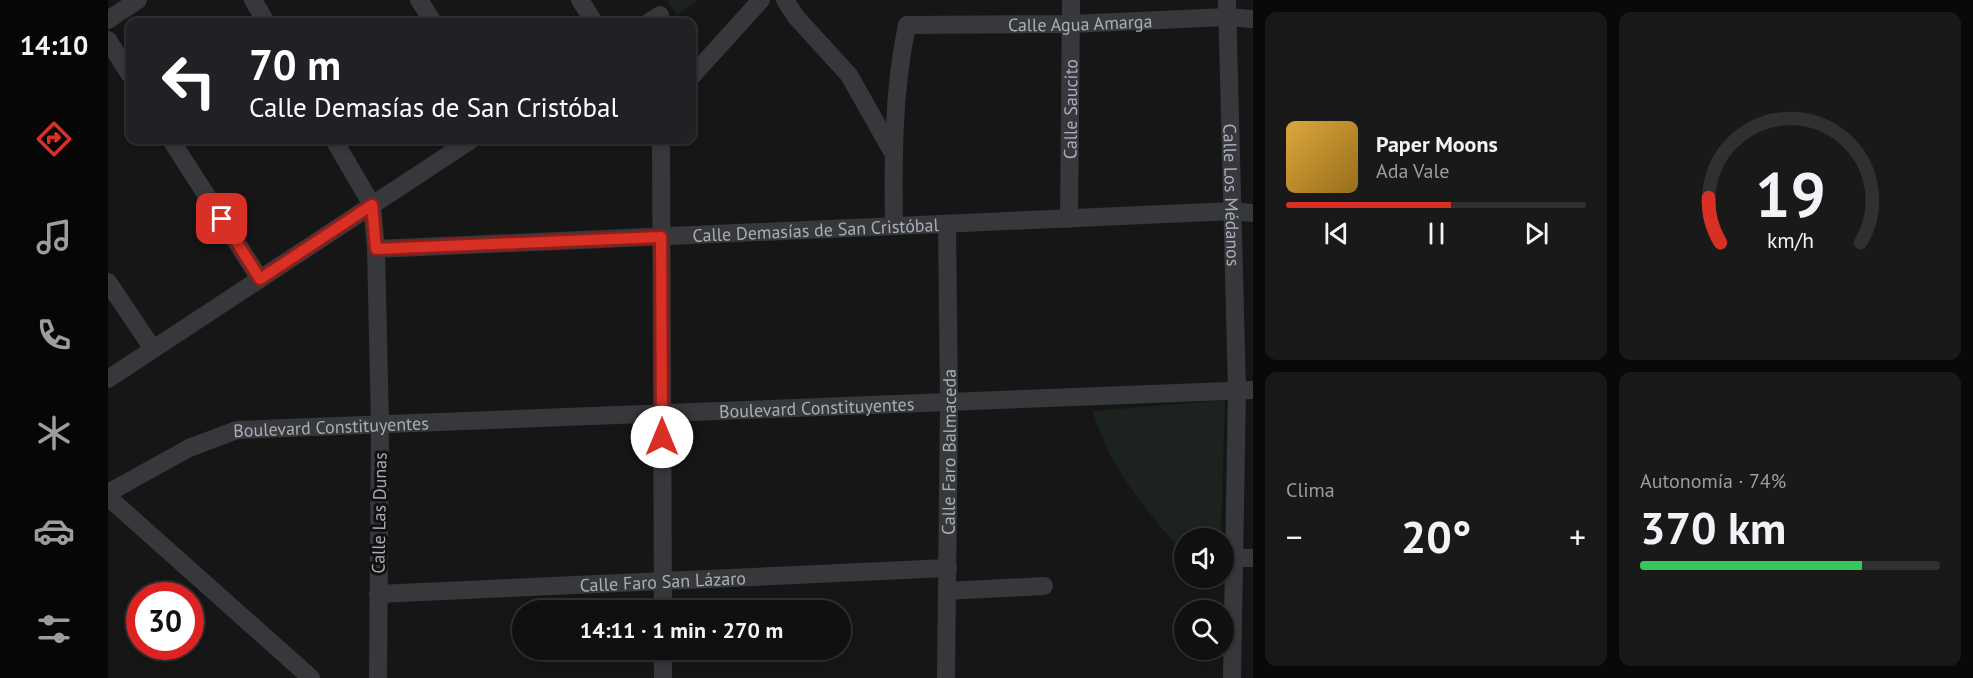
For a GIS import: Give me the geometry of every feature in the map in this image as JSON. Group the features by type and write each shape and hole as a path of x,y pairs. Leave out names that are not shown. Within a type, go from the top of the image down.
{"street":[{"path":"108,20 138,0"},
{"path":"253,0 264,18"},
{"path":"419,0 430,18"},
{"path":"580,0 591,18"},
{"path":"696,72 761,0"},
{"path":"785,0 796,17 849,75 893,153 894,226"},
{"name":"Calle Saucito","path":"1069,219 1071,0"},
{"name":"Calle Agua Amarga","path":"893,153 900,61 907,25 1071,24 1227,9 1253,19"},
{"name":"Calle Los Médanos","path":"1227,9 1233,211 1245,390 1234,558"},
{"path":"108,40 126,69"},
{"path":"174,144 260,279"},
{"path":"336,144 372,205"},
{"path":"108,379 465,144"},
{"path":"661,144 663,600"},
{"name":"Calle Las Dunas","path":"372,205 376,249 380,425 378,678"},
{"name":"Calle Demasías de San Cristóbal","path":"376,249 1233,211 1253,213"},
{"name":"Calle Faro Balmaceda","path":"946,678 949,402 947,224"},
{"path":"108,282 153,349"},
{"name":"Boulevard Constituyentes","path":"108,495 189,448 237,430 1245,390"},
{"path":"108,495 311,678"},
{"path":"1234,558 1253,558"},
{"name":"Calle Faro San Lázaro","path":"378,594 948,568"},
{"path":"947,591 1044,586"},
{"name":"Calle Los Médanos","path":"1232,678 1234,588"},
{"path":"663,660 663,678"}],"shaded area":[{"path":"667,0 699,0 677,15"},
{"path":"1225,400 1221,528 1174,528 1174,542 1119,470 1108,451 1093,411"}],"route":[{"path":"222,219 260,279 372,205 376,249 661,237 662,437"}]}
